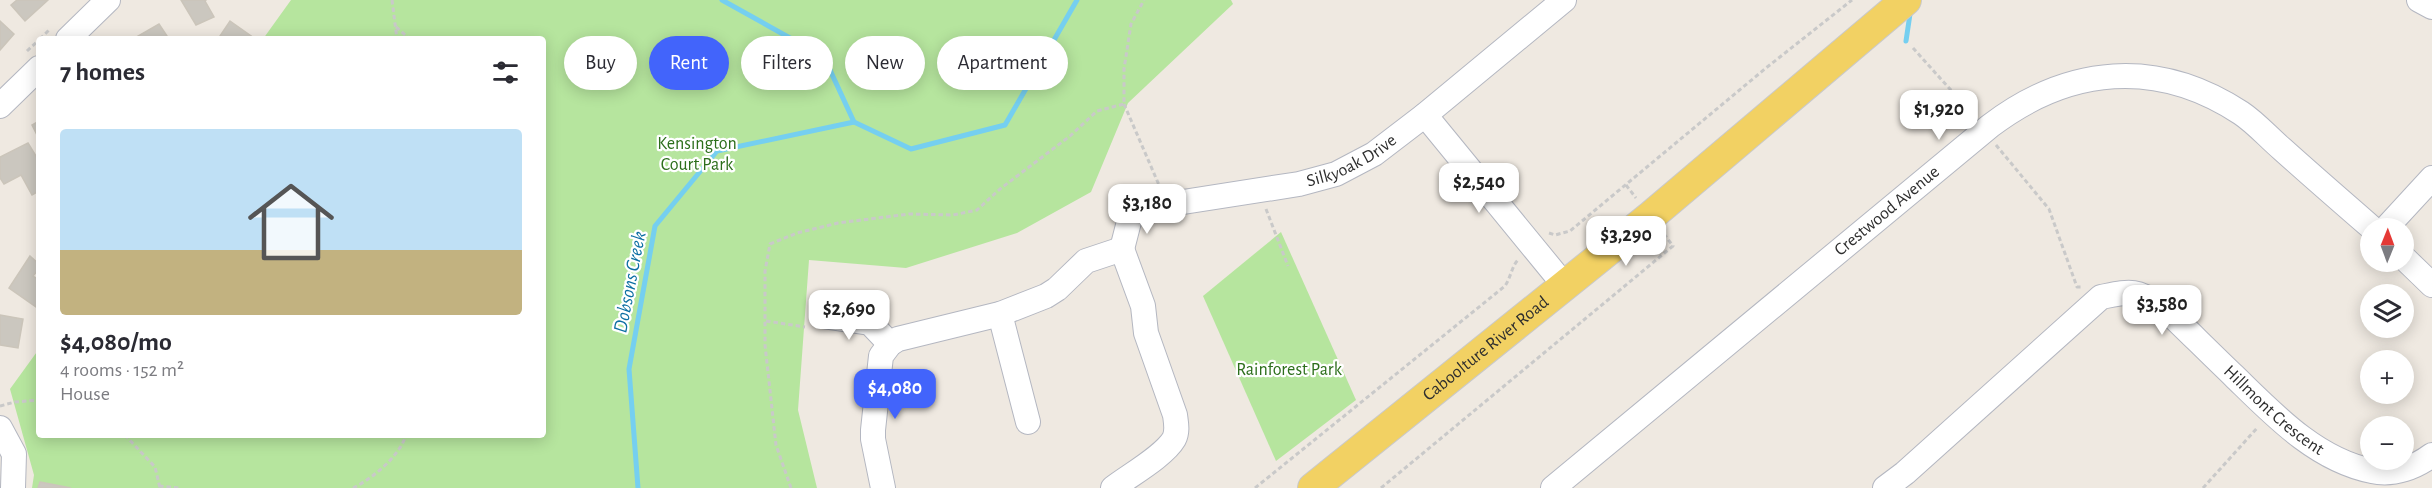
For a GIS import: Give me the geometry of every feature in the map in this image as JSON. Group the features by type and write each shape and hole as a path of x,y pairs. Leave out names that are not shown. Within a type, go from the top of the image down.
{"main road":[{"name":"Caboolture River Road","path":"1313,488 1651,216 1906,0"}],"street":[{"path":"71,36 108,0"},
{"name":"Silkyoak Drive","path":"1122,249 1132,210 1299,184 1336,174 1374,154 1425,115 1564,0"},
{"path":"2419,0 2432,7"},
{"path":"0,106 36,71"},
{"name":"Crestwood Avenue","path":"1553,488 1990,126 2014,108 2050,90 2084,80 2115,76 2139,77 2180,84 2213,97 2243,114 2361,218"},
{"path":"1425,115 1565,286"},
{"path":"2395,218 2432,178"},
{"path":"884,488 873,440 873,430 881,356 890,344 898,339 1000,314 1057,289 1086,261 1122,249 1143,306 1146,333 1175,415 1177,428 1175,437 1161,452 1113,488"},
{"path":"2414,268 2432,285"},
{"name":"Hillmont Crescent","path":"2101,297 2130,291 2145,295 2162,306 2272,413 2310,444 2349,464 2399,480 2432,454"},
{"path":"1885,488 1912,481 2101,297"},
{"path":"1000,314 1028,422"},
{"path":"822,316 870,323 890,344"},
{"path":"0,428 14,454 13,488"}],"path":[{"path":"392,0 397,36"},
{"path":"1144,0 1131,24 1124,69 1124,104 1158,185 1165,188"},
{"path":"1546,237 1549,233 1555,235 1570,231 1766,68 1852,0"},
{"path":"395,26 407,36"},
{"path":"1913,48 1967,108 1983,116"},
{"path":"791,488 776,445 765,345 765,271 770,244 797,233 838,224 909,214 953,215 977,210 1000,189 1070,136 1097,111 1124,104"},
{"path":"1996,145 2049,209 2077,287 2086,286 2101,297"},
{"path":"1626,185 1639,200"},
{"path":"1263,208 1267,210 1288,266"},
{"path":"1381,488 1673,246 1662,231"},
{"path":"1255,488 1505,286 1512,276 1515,262 1520,258"},
{"path":"0,406 36,400"},
{"path":"2203,488 2272,413"},
{"path":"128,438 155,467 160,487 179,488"},
{"path":"353,488 369,480 402,446 405,438"}],"green space":[{"name":"Kensington Court Park","path":"291,0 1231,0 1233,4 1128,103 1091,192 1017,233 906,268 809,260 798,410 817,488 32,488 34,475 10,389 36,353 36,438 546,438 546,36 265,36"},
{"name":"Rainforest Park","path":"1281,232 1356,400 1276,461 1203,296"}],"building":[{"path":"17,0 48,0 25,21 11,5"},
{"path":"181,0 206,0 214,17 196,25"},
{"path":"0,21 14,34 0,50"},
{"path":"230,21 251,36 220,36"},
{"path":"159,24 167,36 138,36"},
{"path":"28,143 36,156 36,193 32,195 21,175 4,184 0,178 0,157"},
{"path":"30,256 36,261 36,272 33,276 36,278 36,307 9,288"},
{"path":"0,315 23,319 18,348 0,345"},
{"path":"40,482 71,488 38,488"}],"waterway":[{"path":"722,0 824,57 854,122"},
{"name":"Dobsons Creek","path":"638,488 629,369 655,226 717,151 854,122 911,149 1005,125 1077,0"},
{"path":"1906,41 1910,14"}]}
